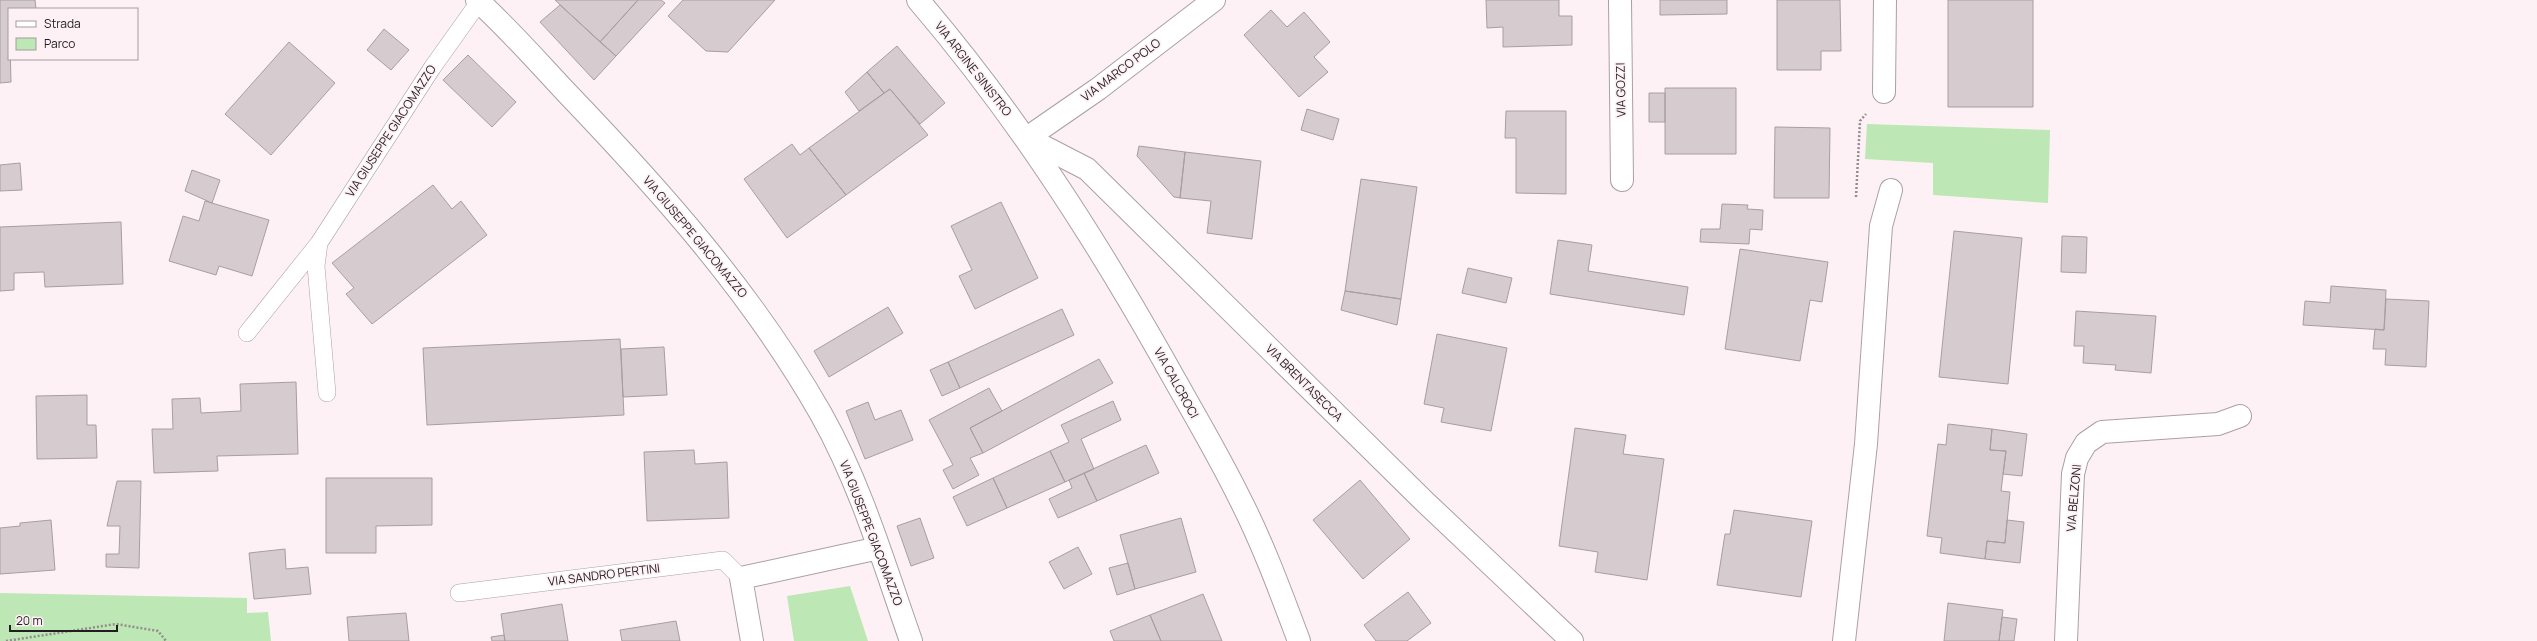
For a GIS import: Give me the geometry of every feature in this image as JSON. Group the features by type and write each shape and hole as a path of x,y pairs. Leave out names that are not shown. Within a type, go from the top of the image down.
{"street":[{"name":"VIA ARGINE SINISTRO","path":"918,0 959,48 1027,138"},
{"name":"VIA MARCO POLO","path":"1027,138 1098,89 1214,0"},
{"name":"VIA GOZZI","path":"1620,0 1622,180"},
{"path":"1884,92 1885,0"},
{"name":"VIA GIUSEPPE GIACOMAZZO","path":"478,1 616,143 730,276 779,343 822,415 857,489 911,641"},
{"name":"VIA CALCROCI","path":"1027,138 1125,292 1206,435 1246,513 1270,567 1299,641"},
{"name":"VIA BRENTASECCA","path":"1027,138 1087,169 1425,502 1572,641"},
{"path":"1844,641 1866,444 1881,226 1891,190"},
{"name":"VIA BELZONI","path":"2066,641 2073,474 2077,458 2086,443 2102,432 2218,424 2240,416"},
{"path":"752,641 741,578 879,548"}],"lane":[{"name":"VIA GIUSEPPE GIACOMAZZO","path":"247,333 319,243 432,68 478,1"},
{"name":"VIA GIUSEPPE GIACOMAZZO","path":"319,243 316,266 327,393"},
{"name":"VIA SANDRO PERTINI","path":"459,593 723,560 741,578"}],"path":[{"path":"1856,199 1860,121 1884,92"},
{"path":"6,641 116,624 158,631 166,641"}],"green space":[{"path":"1867,124 2050,130 2048,203 1933,195 1933,163 1865,159"},
{"path":"850,586 868,641 794,641 787,596"},
{"path":"0,593 247,598 247,613 268,612 271,641 0,641"}],"building":[{"path":"0,0 35,0 36,8 8,8 8,60 10,60 11,82 0,83"},
{"path":"555,0 638,0 600,42"},
{"path":"638,0 661,0 665,3 616,56 600,42"},
{"path":"683,0 775,0 728,52 706,51 668,16"},
{"path":"1486,0 1559,0 1559,16 1572,16 1572,45 1503,47 1503,27 1487,28"},
{"path":"1660,0 1727,0 1727,14 1660,15"},
{"path":"1777,0 1840,0 1841,51 1821,51 1821,70 1777,70"},
{"path":"1948,0 2033,0 2033,107 1948,107"},
{"path":"560,5 616,56 594,80 540,22"},
{"path":"1271,10 1287,27 1304,12 1330,42 1314,57 1328,72 1299,97 1244,35"},
{"path":"384,29 409,50 391,70 367,50"},
{"path":"289,42 335,83 271,155 225,114"},
{"path":"897,46 945,103 920,124 890,89 884,93 867,72"},
{"path":"468,55 516,102 492,127 443,80"},
{"path":"867,72 884,93 859,111 845,92"},
{"path":"1665,88 1736,88 1736,154 1665,154"},
{"path":"890,89 928,135 846,195 809,148"},
{"path":"1649,93 1665,93 1665,122 1649,122"},
{"path":"1307,109 1339,119 1333,140 1301,130"},
{"path":"1506,111 1566,111 1566,194 1516,193 1516,138 1505,138"},
{"path":"1775,127 1830,128 1829,198 1774,198"},
{"path":"792,144 800,155 809,148 846,195 787,238 744,179"},
{"path":"1139,146 1185,152 1180,198 1174,197 1137,156"},
{"path":"1185,152 1261,161 1252,239 1207,233 1211,201 1180,198"},
{"path":"20,163 22,190 0,191 0,165"},
{"path":"192,170 220,180 212,203 185,191"},
{"path":"1361,179 1417,187 1401,299 1345,291"},
{"path":"433,185 452,209 461,201 487,235 372,324 346,294 354,288 332,263"},
{"path":"205,201 269,220 252,276 219,266 216,275 169,261 183,216 199,221"},
{"path":"1001,202 1038,278 975,309 959,276 972,270 951,226"},
{"path":"1722,204 1748,205 1747,209 1763,210 1762,230 1750,229 1749,244 1700,242 1701,229 1720,229"},
{"path":"121,222 123,284 45,287 44,272 14,273 14,290 0,291 0,227"},
{"path":"1954,231 2022,238 2008,384 1939,377"},
{"path":"2062,236 2087,237 2086,273 2061,272"},
{"path":"1558,240 1592,245 1588,271 1688,287 1684,315 1550,294"},
{"path":"1740,249 1828,262 1822,302 1810,300 1800,361 1725,349"},
{"path":"1468,268 1512,278 1506,303 1462,293"},
{"path":"2331,286 2386,290 2384,330 2303,325 2305,301 2330,303"},
{"path":"1345,291 1401,299 1397,325 1341,310"},
{"path":"2386,299 2429,301 2426,367 2385,365 2386,349 2373,349 2375,329 2384,330"},
{"path":"888,307 903,333 829,377 814,351"},
{"path":"1062,309 1074,335 960,388 948,362"},
{"path":"2076,311 2156,316 2151,373 2115,370 2116,365 2083,363 2084,346 2074,346"},
{"path":"1437,334 1507,348 1491,431 1441,422 1444,408 1424,404"},
{"path":"620,339 624,415 427,425 423,348"},
{"path":"664,347 667,395 623,397 621,349"},
{"path":"1099,359 1113,383 983,453 970,428"},
{"path":"948,362 960,388 942,396 930,370"},
{"path":"296,382 298,454 217,456 218,471 154,473 152,429 173,429 172,399 200,398 201,413 241,411 240,384"},
{"path":"989,388 1002,411 970,428 983,453 970,458 979,475 953,489 943,470 953,465 929,420"},
{"path":"87,395 87,425 96,425 97,458 37,459 36,396"},
{"path":"1113,401 1121,420 1081,439 1094,469 1065,482 1050,451 1069,442 1061,425"},
{"path":"868,402 875,420 901,410 913,440 865,459 846,411"},
{"path":"1948,424 1992,429 1990,450 2006,451 2001,491 2010,492 2005,543 1987,541 1985,559 1940,553 1942,538 1927,536 1938,444 1946,445"},
{"path":"1575,428 1626,435 1623,454 1664,459 1647,580 1595,572 1598,552 1559,546"},
{"path":"1992,429 2027,434 2022,476 2003,474 2006,451 1990,450"},
{"path":"1146,445 1159,473 1097,501 1084,473"},
{"path":"694,450 695,464 727,462 729,518 647,521 644,452"},
{"path":"1050,451 1065,482 1007,508 993,478"},
{"path":"1084,473 1097,501 1058,518 1049,499 1072,488 1069,480"},
{"path":"326,478 432,478 432,525 376,526 376,553 326,553"},
{"path":"993,478 1007,508 967,526 953,497"},
{"path":"1360,480 1410,539 1363,579 1313,520"},
{"path":"117,481 141,481 139,568 106,567 106,554 119,554 120,526 107,526"},
{"path":"1734,510 1812,521 1801,597 1717,585 1725,534 1730,534"},
{"path":"920,518 934,558 911,566 897,526"},
{"path":"1181,518 1196,572 1135,589 1120,535"},
{"path":"51,520 55,570 0,574 0,528 20,526 20,523"},
{"path":"2007,520 2024,522 2020,563 1985,559 1987,541 2005,543"},
{"path":"1078,547 1092,574 1064,589 1049,562"},
{"path":"285,549 286,569 308,567 311,594 254,599 249,553"},
{"path":"1128,563 1135,589 1117,595 1109,568"},
{"path":"1408,592 1431,623 1407,641 1376,641 1364,625"},
{"path":"1203,594 1222,641 1161,641 1150,615"},
{"path":"1948,603 2003,610 1999,641 1944,641"},
{"path":"562,604 568,641 505,641 501,614"},
{"path":"406,613 409,641 349,641 347,617"},
{"path":"1150,615 1161,641 1114,641 1110,631"},
{"path":"2002,617 2017,619 2014,641 1999,641"},
{"path":"676,621 680,641 622,641 620,630"},
{"path":"504,635 505,641 492,641 491,637"}]}
